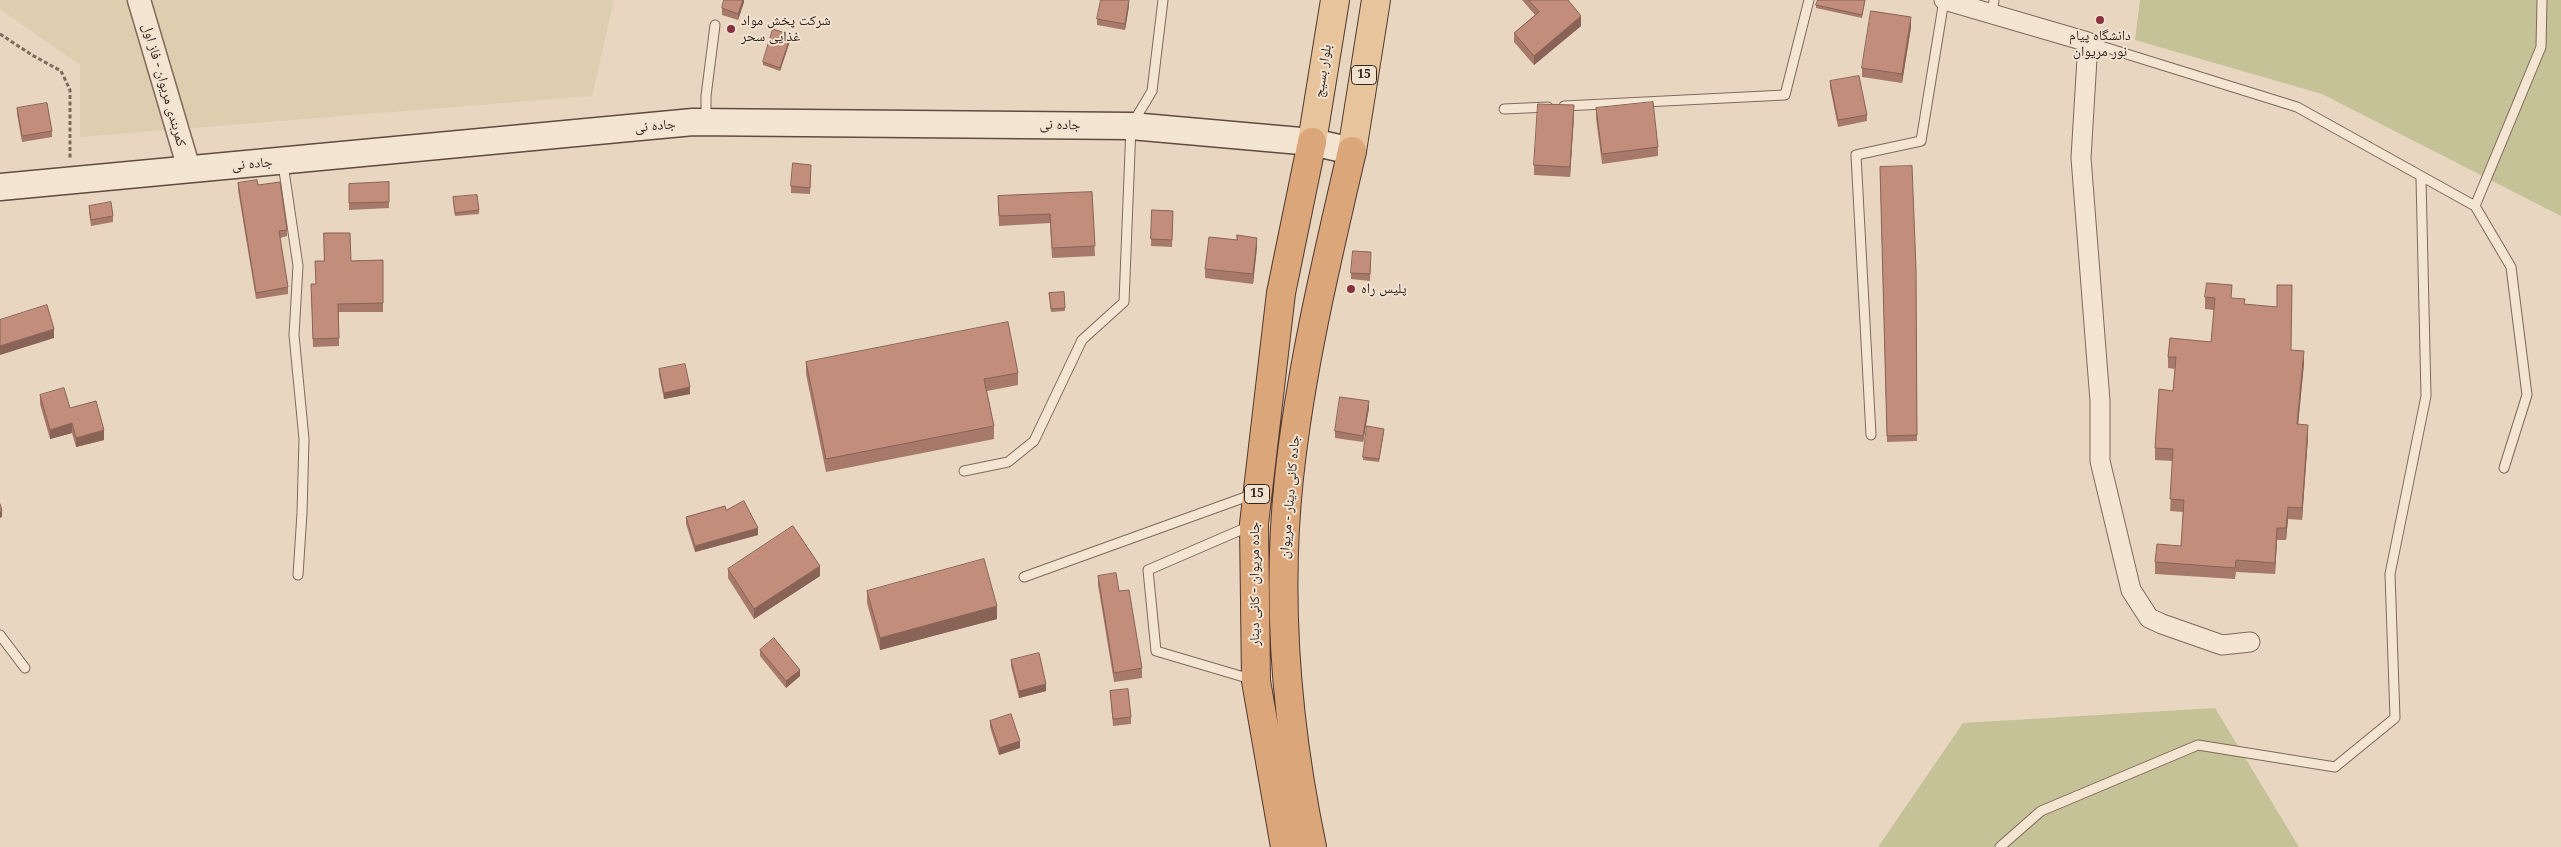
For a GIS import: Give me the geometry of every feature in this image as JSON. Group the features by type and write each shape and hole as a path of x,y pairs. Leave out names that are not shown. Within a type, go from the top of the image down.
{"highway":[{"name":"جاده مریوان - کانی دینار","path":"1285,847 1256,681 1254,524 1281,293 1312,142"},
{"name":"جاده کانی دینار - مریوان","path":"1312,847 1292,725 1289,685 1283,586 1289,478 1311,327 1352,151"}],"main road":[{"name":"بلوار بسیج","path":"1312,142 1335,0"},
{"name":"15","path":"1352,151 1376,0"},
{"name":"جاده نی","path":"0,187 706,122 1130,126 1312,142 1352,151"}],"street":[{"name":"کمربندی مریوان - فاز اول","path":"139,0 189,170"},
{"path":"1944,0 1993,7 2088,42 2081,158 2100,401 2100,461 2131,590 2150,618 2162,624 2222,645 2250,642"}],"lane":[{"path":"964,471 1008,462 1034,441 1082,340 1124,302 1130,126 1152,91 1163,0"},
{"path":"1504,109 1785,95 1809,0"},
{"path":"1871,435 1856,155 1920,140 1944,0"},
{"path":"2475,206 2540,47 2542,0"},
{"path":"706,122 706,96 716,26"},
{"path":"2088,42 2297,107 2421,178 2475,206 2511,267 2528,394 2504,468"},
{"path":"282,161 298,266 294,335 304,439 298,575"},
{"path":"2000,847 2041,811 2198,745 2335,767 2395,718 2390,574 2426,396 2421,178"},
{"path":"1024,577 1257,493"},
{"path":"1254,524 1148,570 1156,651 1256,681"},
{"path":"0,635 25,668"}],"path":[{"path":"0,34 32,56 61,71 70,90 71,181"}],"shaded area":[{"path":"0,0 614,0 592,96 80,137 80,65 0,9"},
{"path":"2140,0 2561,0 2561,216 2322,94 2135,40"},
{"path":"2215,708 2299,847 1878,847 1963,723"}],"building":[{"path":"724,0 743,0 738,14 722,8"},
{"path":"1101,0 1129,0 1125,24 1097,19"},
{"path":"1529,0 1568,0 1581,16 1534,56 1514,33 1539,12"},
{"path":"1818,0 1865,0 1862,15 1816,5"},
{"path":"1871,11 1911,17 1902,74 1862,68"},
{"path":"773,29 791,35 780,68 763,62"},
{"path":"1859,76 1867,115 1838,120 1830,81"},
{"path":"1653,102 1658,147 1602,154 1596,108"},
{"path":"47,103 52,131 22,136 17,108"},
{"path":"1538,104 1574,105 1570,167 1534,165"},
{"path":"793,163 811,165 810,188 791,186"},
{"path":"1912,166 1916,269 1917,435 1887,436 1880,167"},
{"path":"257,180 258,185 280,182 287,230 279,231 288,287 256,293 238,183"},
{"path":"389,182 389,202 349,203 349,184"},
{"path":"1092,192 1095,246 1052,248 1050,214 999,216 998,196"},
{"path":"477,195 479,210 455,213 453,197"},
{"path":"111,202 113,216 91,220 89,206"},
{"path":"1152,210 1173,211 1172,240 1151,239"},
{"path":"324,233 350,233 351,261 383,260 383,303 338,304 339,338 313,339 311,284 316,284 315,261 324,261"},
{"path":"1237,235 1257,238 1253,274 1205,269 1209,237 1237,240"},
{"path":"1353,251 1371,252 1370,274 1351,273"},
{"path":"2207,283 2232,285 2231,298 2245,299 2244,304 2277,307 2277,285 2292,285 2291,350 2304,351 2297,424 2308,425 2302,508 2288,507 2286,528 2277,528 2275,563 2236,560 2235,568 2155,562 2157,544 2181,546 2184,500 2170,499 2173,449 2155,448 2159,389 2173,391 2176,357 2168,357 2170,338 2211,342 2215,298 2205,297"},
{"path":"1064,292 1065,308 1051,309 1049,293"},
{"path":"47,305 54,329 0,346 0,320"},
{"path":"1008,322 1018,373 984,379 994,426 826,459 806,362"},
{"path":"685,364 690,387 664,393 659,369"},
{"path":"64,388 70,408 96,401 104,430 76,438 72,423 50,430 40,395"},
{"path":"1340,397 1369,401 1363,436 1335,431"},
{"path":"1367,426 1384,429 1379,459 1363,457"},
{"path":"744,501 758,528 695,546 686,517 725,506 726,510"},
{"path":"793,526 820,566 754,609 728,569"},
{"path":"984,559 997,606 880,638 867,591"},
{"path":"1116,573 1119,591 1129,590 1142,668 1114,673 1098,576"},
{"path":"774,638 800,670 786,681 760,650"},
{"path":"1039,653 1046,684 1019,691 1011,660"},
{"path":"1128,689 1131,717 1113,719 1110,691"},
{"path":"1011,714 1020,741 999,748 990,721"}],"place":[{"name":"دانشگاه پیام نور مریوان","path":"2100,20"},
{"name":"شرکت پخش مواد غذایی سحر","path":"731,29"},
{"name":"پلیس راه","path":"1351,289"}]}
